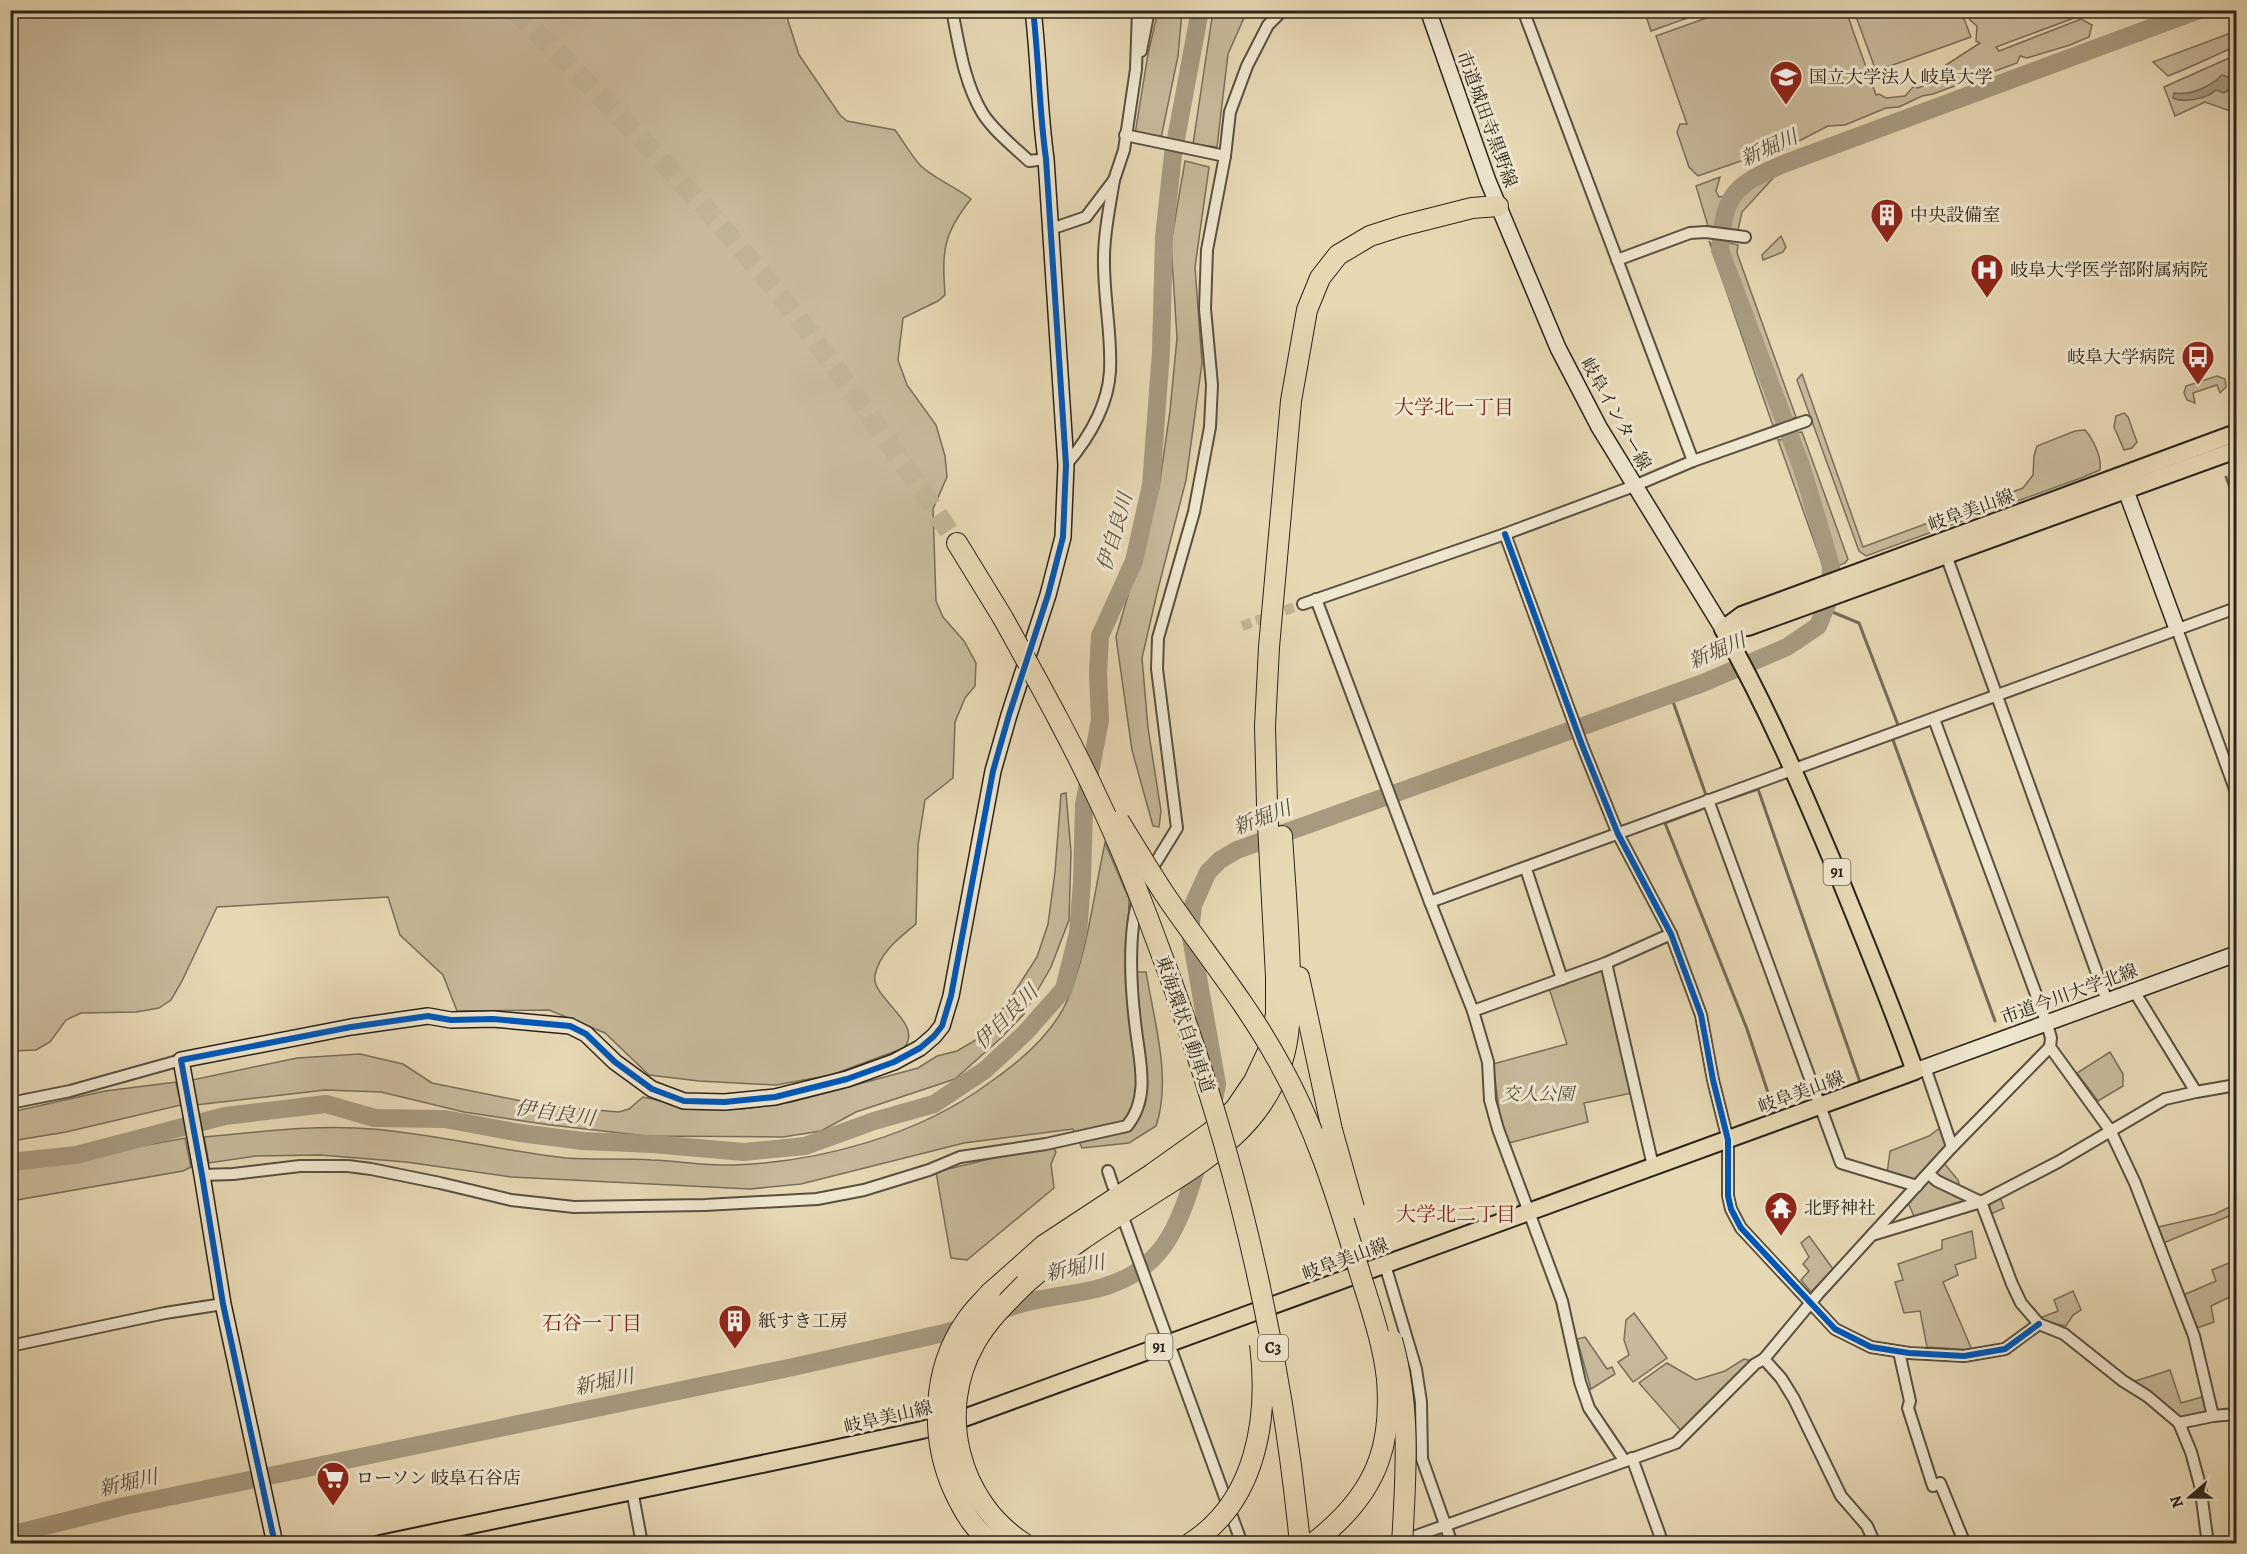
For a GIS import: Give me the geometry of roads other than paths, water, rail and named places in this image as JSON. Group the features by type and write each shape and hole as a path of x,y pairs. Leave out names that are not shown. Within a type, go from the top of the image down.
{"highway":[{"path":"1025,1544 1009,1534 976,1494 964,1469 957,1441 956,1410 963,1368 974,1343 985,1327 1025,1284 1055,1258 1152,1184 1235,1109 1254,1081 1269,1049 1276,1014 1276,859 1265,726 1270,636 1291,401 1307,310 1320,278 1338,255 1370,236 1472,208 1498,206"},
{"name":"東海環状自動車道","path":"957,543 1003,618 1077,756 1115,836 1163,956 1229,1148 1268,1322 1294,1481 1300,1544"},
{"path":"1077,756 1168,900 1253,1020 1277,1058 1298,1100 1334,1189 1380,1341 1387,1380 1388,1416 1379,1459 1368,1484 1349,1512 1312,1544"},
{"path":"1276,859 1332,1130 1392,1339 1403,1391 1406,1476 1402,1544"},
{"path":"988,1541 964,1513 952,1486 940,1441 938,1411 945,1366 954,1343 965,1321 990,1293 1044,1245 1152,1184 1229,1148 1264,1100 1282,1062 1290,1011 1289,924"},
{"path":"1189,1544 1206,1533 1230,1507 1246,1477 1256,1447 1262,1412 1263,1375 1257,1323 1229,1148"}],"main road":[{"name":"岐阜美山線","path":"1854,581 1946,555 2123,483 2236,433"},
{"name":"岐阜美山線","path":"1723,629 1748,627 1817,595 2123,483 2236,450"},
{"name":"91","path":"1723,629 1750,677 1794,770 1920,1069"},
{"name":"岐阜美山線","path":"380,1544 922,1430 986,1411 1920,1069"}],"street":[{"path":"952,10 964,69 984,114 1000,135 1029,161 1046,159"},
{"path":"10,1103 70,1090 181,1060 351,1027 428,1016 451,1020 493,1019 570,1026 586,1034 615,1062 652,1089 684,1101 725,1102 775,1097 847,1079 894,1062 920,1048 942,1026 951,996 993,771 1048,595 1063,537 1066,465 1042,103 1033,10"},
{"path":"1066,465 1084,444 1093,428 1104,400 1110,373 1104,255 1114,180 1130,136 1138,10"},
{"path":"1136,69 1149,10"},
{"path":"202,1175 233,1174 300,1166 348,1166 511,1200 574,1207 705,1205 817,1199 864,1190 929,1170 960,1157 1046,1144 1127,1126 1135,1116 1141,1101 1142,1065 1136,1029 1131,956 1134,912 1147,877 1177,828 1157,669 1158,638 1194,512 1210,427 1212,385 1205,309 1206,250 1230,112 1247,66 1268,25 1282,10"},
{"name":"市道城田寺黒野線","path":"1428,10 1498,206"},
{"path":"1523,10 1693,460"},
{"path":"1130,136 1221,155"},
{"path":"1051,229 1086,217 1114,180"},
{"name":"岐阜インター線","path":"1498,206 1557,348 1599,427 1723,629"},
{"path":"1617,260 1689,233 1706,232 1745,237"},
{"path":"1304,604 1505,534 1634,486 1693,460 1806,421"},
{"path":"2123,483 2236,792"},
{"path":"1505,534 1582,745 1618,834 1671,934 1701,1015 1713,1080 1728,1140 1728,1196 1731,1209 1741,1228 1835,1329 1871,1347 1899,1352 1964,1356 2005,1349 2039,1324"},
{"path":"1946,555 2107,1001"},
{"path":"1316,599 1473,1011 1488,1062 1490,1100 1498,1128 1562,1301 1586,1399 1590,1408 1628,1459 1663,1544"},
{"path":"1430,903 2236,608"},
{"path":"1396,1544 1676,1443 1755,1364 1764,1359 1810,1303 1952,1147 2050,1047 2051,1038 2047,1024 1934,719"},
{"path":"1708,800 1841,1163 1917,1186"},
{"path":"1526,869 1562,979"},
{"path":"1473,1011 1606,963 1671,934"},
{"name":"市道今川大学北線","path":"1920,1069 2236,954"},
{"path":"1606,963 1653,1166"},
{"path":"2134,991 2196,1092"},
{"path":"2050,1047 2110,1130 2135,1183 2194,1336 2213,1416"},
{"path":"181,1060 223,1304 275,1544"},
{"path":"1920,1069 1952,1147"},
{"path":"1871,1236 1982,1202 2058,1162 2165,1100 2236,1085"},
{"path":"1108,1171 1113,1186"},
{"path":"1929,1174 1982,1202 2016,1294 2039,1324 2064,1334 2179,1423 2191,1452 2200,1485 2208,1544"},
{"path":"1125,1223 1242,1544"},
{"path":"1385,1265 1416,1369 1421,1402 1422,1459 1452,1544"},
{"path":"10,1346 165,1313 223,1304"},
{"path":"1899,1352 1910,1401 1908,1408 1933,1486 1940,1483 1965,1544"},
{"path":"1764,1359 1781,1378 1794,1399 1841,1496 1881,1544"},
{"path":"2179,1423 2236,1414"},
{"path":"632,1490 642,1544"},
{"path":"1867,1526 1875,1544"}],"waterway":[{"name":"伊自良川","path":"10,1162 76,1155 225,1116 326,1104 375,1118 445,1119 520,1133 583,1141 744,1152 805,1146 874,1121 934,1104 985,1070 1025,1033 1064,989 1078,933 1084,805 1100,720 1098,673 1100,636 1134,561 1151,485 1161,352 1164,237 1173,155 1200,10"},
{"name":"新堀川","path":"1212,1109 1217,1084 1190,932 1193,905 1208,872 1220,860 1237,850 1703,683 1787,647 1818,626 1830,597 1831,566 1802,468 1720,250 1725,215 1735,193 1754,178 1786,163 2199,10"},
{"path":"2226,477 2236,503"},
{"path":"1825,609 1859,623 1898,725 1896,729"},
{"path":"1670,693 1707,798"},
{"path":"1894,735 1893,740 1995,1021"},
{"path":"1723,801 1758,789 1861,1085"},
{"path":"1704,808 1665,823 1747,1029 1775,1114"},
{"name":"新堀川","path":"998,1312 1029,1302 1110,1285 1132,1274 1150,1261 1164,1245 1175,1226 1200,1156"},
{"name":"新堀川","path":"10,1535 125,1506 793,1367 970,1325"}],"tunnel":[{"path":"514,10 634,131 748,257 831,361 957,543"},
{"path":"1242,626 1303,604"}],"place":[{"name":"国立大学法人 岐阜大学","path":"1786,106"},
{"name":"中央設備室","path":"1887,244"},
{"name":"岐阜大学医学部附属病院","path":"1987,299"},
{"name":"岐阜大学病院","path":"2198,386"},
{"name":"北野神社","path":"1781,1237"},
{"name":"紙すき工房","path":"735,1350"},
{"name":"ローソン 岐阜石谷店","path":"333,1507"}],"district":[{"name":"大学北一丁目","path":"1454,407"},
{"name":"大学北二丁目","path":"1456,1214"},
{"name":"石谷一丁目","path":"592,1323"}],"park label":[{"name":"交人公園","path":"1538,1094"}]}
